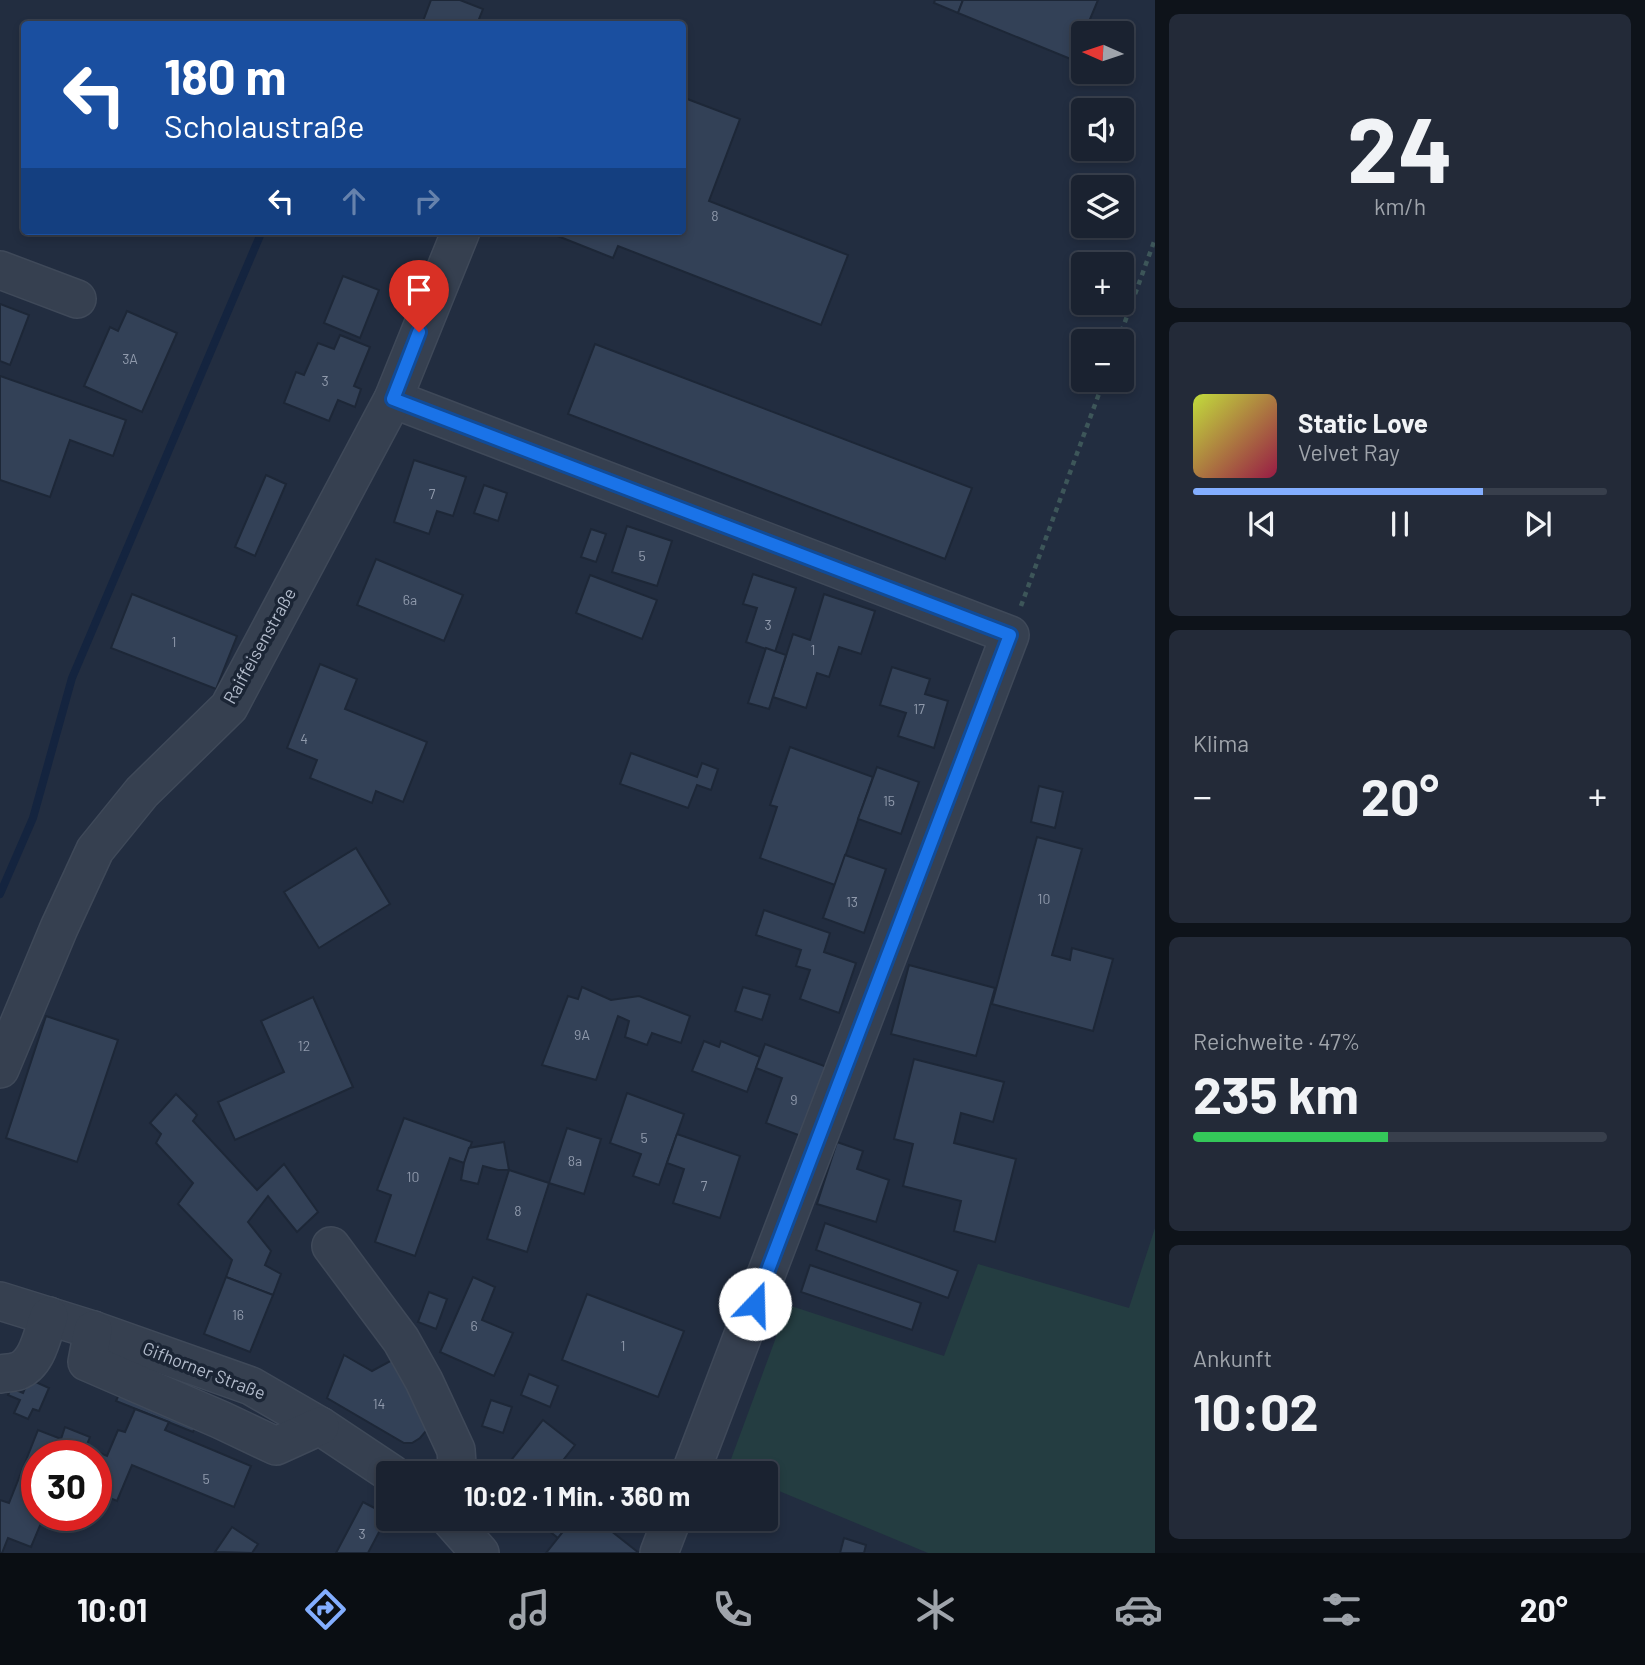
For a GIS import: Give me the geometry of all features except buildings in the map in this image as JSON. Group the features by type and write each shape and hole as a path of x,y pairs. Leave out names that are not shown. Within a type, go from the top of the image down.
{"street":[{"name":"Raiffeisenstraße","path":"0,1069 95,850 142,792 229,707 393,399 459,235"},
{"path":"0,270 77,299"},
{"path":"393,399 1010,635 695,1461"},
{"path":"331,1246 401,1340 424,1381 456,1450 457,1461"},
{"name":"Gifhorner Straße","path":"0,1301 49,1316 90,1346 251,1385 376,1463"},
{"path":"0,1374 18,1371 34,1358 49,1316"},
{"path":"90,1346 221,1420 276,1446 320,1426"},
{"path":"461,1531 480,1553"},
{"path":"659,1553 667,1531"}],"path":[{"path":"1122,329 1155,239"},
{"path":"1010,635 1100,392"}],"green space":[{"path":"1155,1228 1155,1553 928,1553 778,1491 778,1461 730,1461 788,1305 944,1356 978,1264 1129,1308"}],"waterway":[{"path":"0,894 33,818 72,678 260,235"}],"route":[{"path":"419,332 393,399 1010,635 755,1304"}]}
